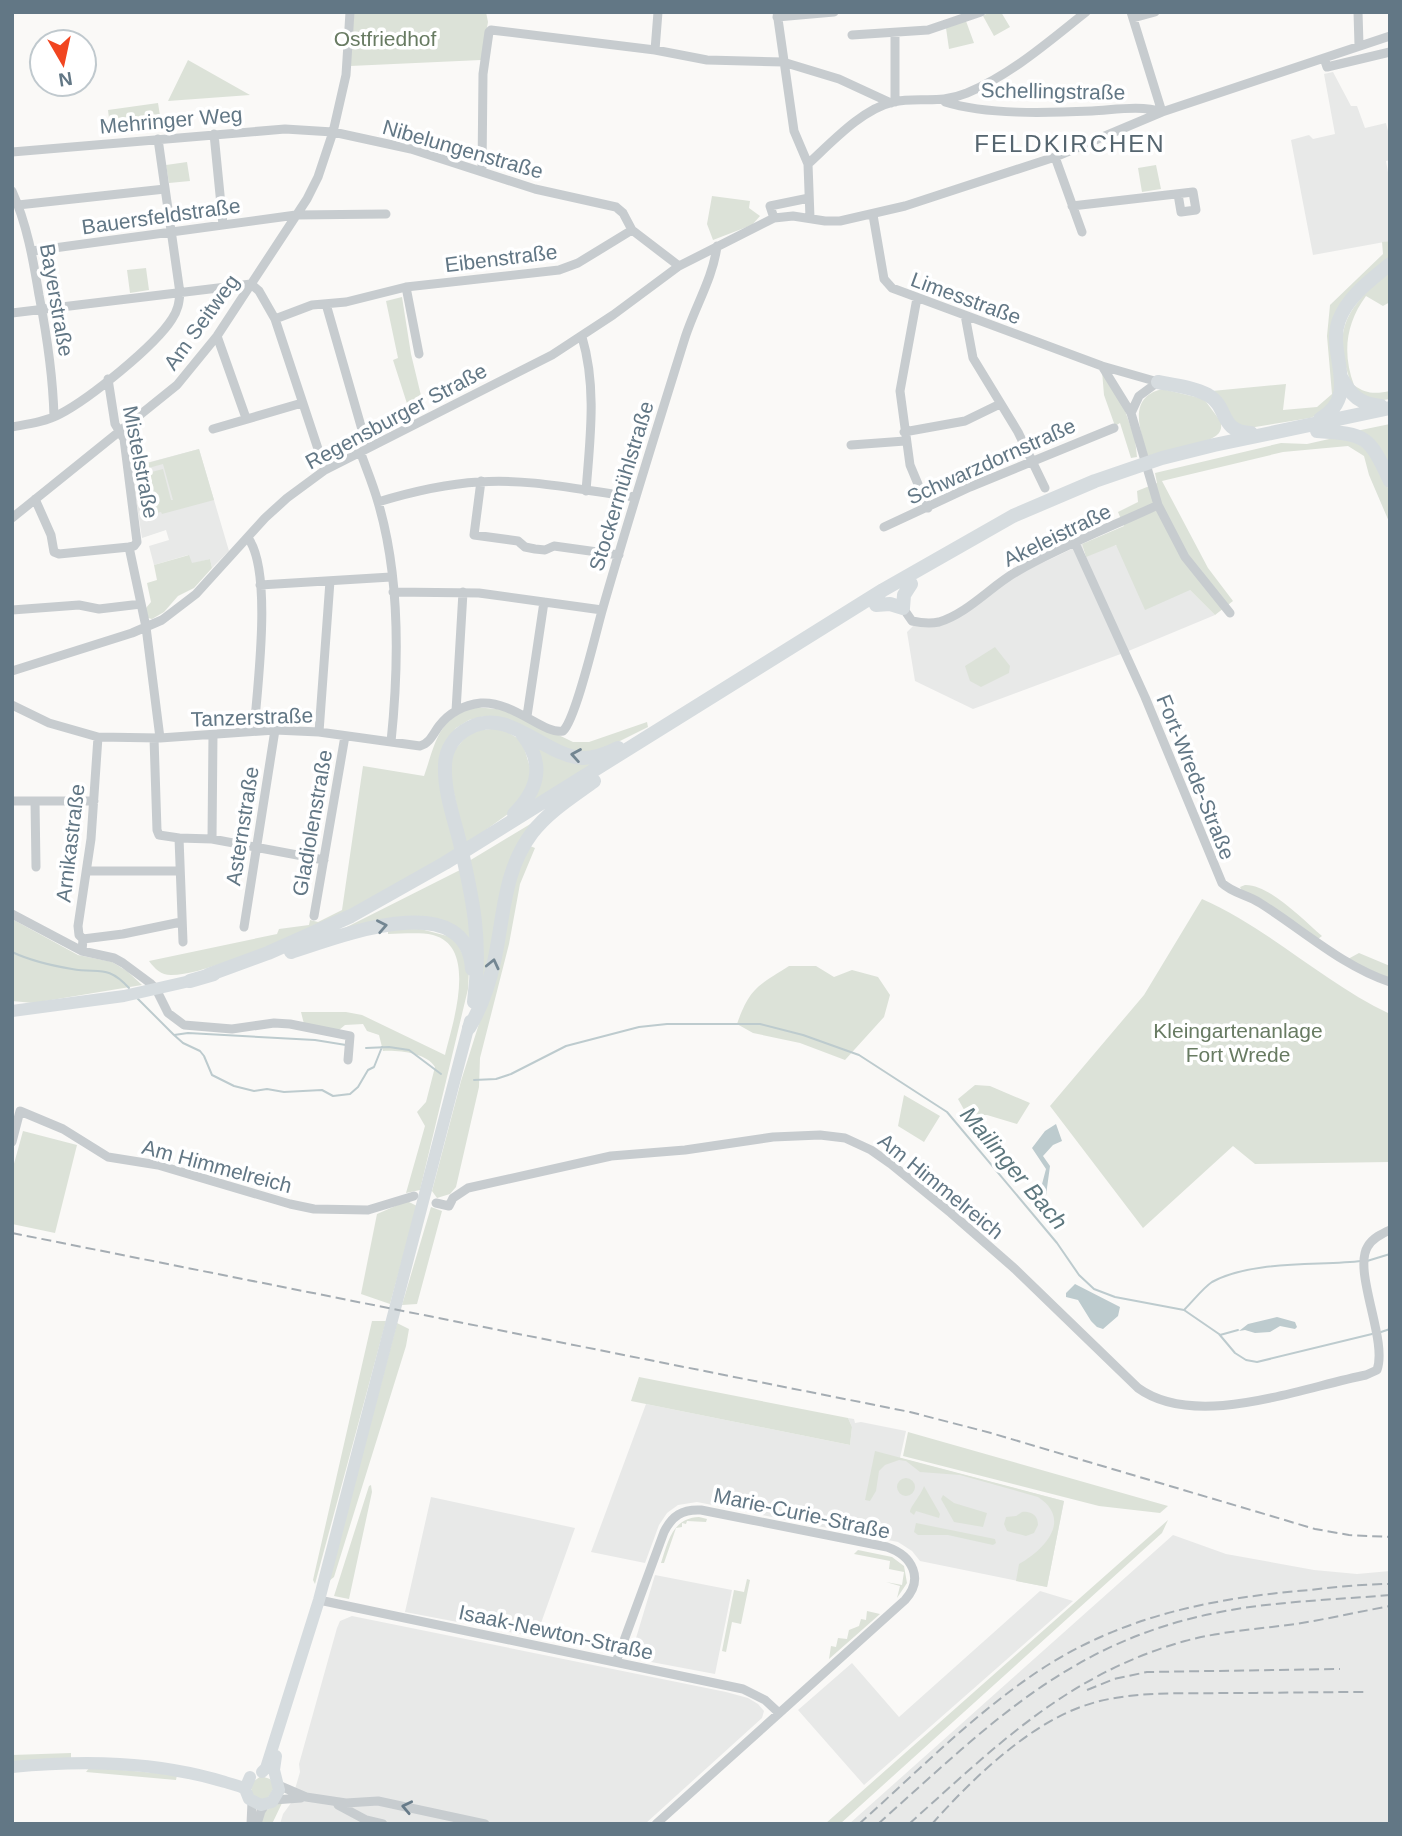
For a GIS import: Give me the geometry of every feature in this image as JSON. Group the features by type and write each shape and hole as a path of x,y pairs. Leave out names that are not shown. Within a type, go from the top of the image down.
{"highway":[{"path":"1315,428 1337,403 1341,377 1336,332 1339,318 1356,294 1390,264"},
{"path":"1341,377 1347,389 1360,401 1390,407"},
{"path":"1158,382 1208,395 1219,407 1226,422 1240,432 1267,433"},
{"path":"269,958 389,903 594,781 876,605 1012,526 1074,499 1176,464 1390,407"},
{"path":"190,981 268,953 351,916 496,831 883,590 1013,516 1136,466 1214,444 1267,433 1390,416"},
{"path":"1214,444 1222,434 1226,422"},
{"path":"1315,428 1354,435 1370,443 1390,481"},
{"path":"876,605 890,604 902,608 904,594 911,584"},
{"path":"474,1002 478,937 446,787 446,755 456,738 468,728 487,722 507,725 549,747 583,758 609,752 683,715"},
{"path":"496,831 527,801 535,783 534,755 521,732"},
{"path":"469,1028 480,1010 494,963 503,903 520,852 540,823 594,781"},
{"path":"208,975 377,927 407,922 433,923 450,930 468,952 474,1002"}],"main road":[{"path":"12,1011 124,996 190,981"},
{"path":"314,1613 276,1757 276,1781 270,1802 252,1802 252,1780 266,1768 314,1613 319,1600 474,1002"},
{"path":"12,1768 56,1763 121,1763 209,1776 276,1781"}],"street":[{"path":"333,132 346,75 350,12"},
{"path":"655,50 658,12"},
{"path":"810,218 808,164 794,131 777,15 834,12"},
{"path":"852,35 928,30 981,12"},
{"path":"482,171 483,74 489,32 655,50 707,60 783,62 839,79 893,102 943,101 994,80 1026,61 1086,12"},
{"path":"1155,12 1132,15 1162,112"},
{"path":"1358,12 1359,45"},
{"path":"893,102 895,34"},
{"path":"774,218 793,216 832,221 873,215 905,206 1055,157 1162,112 1390,36"},
{"path":"1324,58 1327,67 1390,52"},
{"path":"965,93 966,107"},
{"name":"Schellingstraße","path":"943,101 966,107 1036,111 1146,109 1162,112"},
{"path":"808,164 863,117 893,102"},
{"name":"Mehringer Weg","path":"12,152 300,128 333,132"},
{"name":"Nibelungenstraße","path":"333,132 411,149 535,189 616,207 623,213 632,230 679,266"},
{"name":"Am Seitweg","path":"12,517 177,385 217,336 296,215 318,177 333,132"},
{"path":"214,134 223,225"},
{"path":"12,427 54,417 75,405 161,333 179,306 180,293 158,139"},
{"path":"1055,157 1082,232"},
{"path":"19,205 164,188"},
{"name":"Bayerstraße","path":"12,191 19,205 32,251 52,376 54,417"},
{"path":"1072,206 1178,194"},
{"name":"Regensburger Straße","path":"12,671 162,620 196,594 287,498 326,470 552,355 582,337 679,266 774,218 771,206 808,198"},
{"name":"Bauersfeldstraße","path":"32,251 296,215 386,214"},
{"name":"Limesstraße","path":"873,215 886,282 896,291 1102,366 1158,382"},
{"name":"Eibenstraße","path":"275,319 312,305 346,302 406,287 559,270 578,263 632,230"},
{"name":"Stockermühlstraße","path":"527,716 553,732 567,727 635,497 686,334 715,261 717,246"},
{"path":"12,313 251,284 259,291 275,319 326,470"},
{"path":"406,287 419,355"},
{"path":"917,298 900,381 910,465 928,508"},
{"path":"326,304 387,542 397,646 391,742"},
{"path":"965,315 973,358 1034,461 1045,488"},
{"path":"217,336 246,418"},
{"path":"582,337 589,370 592,405 586,491"},
{"path":"1102,366 1131,412 1158,505 1185,557 1230,613"},
{"name":"Mistelstraße","path":"108,379 115,424 124,439 138,542 129,547 146,627 157,738 157,830 159,835 180,838"},
{"path":"1131,412 1139,396 1158,382"},
{"path":"213,429 302,403"},
{"path":"850,445 905,437 965,421 1000,404"},
{"name":"Schwarzdornstraße","path":"884,527 970,487 1114,428"},
{"path":"378,502 423,489 481,481 524,483 635,497"},
{"path":"481,481 474,535 518,541 524,547 536,549 545,550 554,546 619,555"},
{"path":"35,499 51,535 54,552 59,554 129,547"},
{"name":"Akeleistraße","path":"902,608 912,621 939,622 979,599 1015,573 1158,505"},
{"path":"247,538 254,549 260,585 261,618 254,731"},
{"name":"Fort-Wrede-Straße","path":"1075,543 1145,697 1222,883 1231,890 1257,901 1354,967 1390,982"},
{"path":"260,585 391,577"},
{"path":"319,732 330,581"},
{"path":"393,592 463,592 602,610"},
{"path":"463,592 456,711 466,706 493,703 527,716 544,602"},
{"path":"12,610 79,605 99,609 141,604"},
{"name":"Tanzerstraße","path":"12,705 49,723 98,737 157,738 275,730 319,732 413,745 425,744 441,723 456,711"},
{"name":"Asternstraße","path":"244,927 275,730"},
{"path":"212,839 213,734"},
{"name":"Gladiolenstraße","path":"314,916 345,736"},
{"name":"Arnikastraße","path":"82,951 83,939 79,935 78,926 87,871 98,737"},
{"path":"12,801 94,801"},
{"path":"36,801 36,867"},
{"path":"183,942 180,838 212,839 324,860"},
{"path":"87,871 179,871"},
{"path":"12,914 82,951 114,958 179,1022 191,1026 232,1029 274,1023 350,1036 348,1060"},
{"path":"83,939 181,922"},
{"name":"Am Himmelreich","path":"12,1142 20,1111 63,1129 108,1157 159,1165 290,1204 314,1209 368,1210 414,1196"},
{"name":"Am Himmelreich","path":"436,1203 449,1206 453,1198 468,1188 611,1156 685,1150 774,1137 835,1136 871,1150 901,1172 1015,1269 1138,1388 1150,1397 1187,1406 1226,1406 1366,1375 1377,1370 1379,1364 1376,1333 1364,1261 1372,1241 1390,1230"},
{"name":"Marie-Curie-Straße","path":"616,1662 664,1532 673,1518 684,1511 701,1510 887,1547 901,1553 910,1562 915,1573 910,1594 656,1824"},
{"name":"Isaak-Newton-Straße","path":"319,1600 743,1689 765,1700 779,1713"},
{"path":"276,1781 306,1797 333,1802 385,1802 485,1824"},
{"path":"257,1824 261,1811 270,1802 306,1797"},
{"path":"251,1824 252,1802"},
{"path":"333,1802 358,1817 380,1823"},
{"path":"380,1823 371,1818 370,1809 385,1802"}],"shaded area":[{"path":"1333,72 1351,106 1357,106 1365,128 1386,123 1390,139 1390,160 1386,161 1390,184 1390,241 1313,255 1291,140 1309,135 1313,139 1335,134 1324,74"},
{"path":"199,449 229,551 212,568 210,559 191,564 188,555 154,565 149,546 169,540 166,530 142,538 131,467"},
{"path":"1082,544 1085,556 1115,545 1190,590 1215,615 1126,652 973,709 915,681 907,632 913,626 936,626 1013,577"},
{"path":"1056,1124 1062,1141 1053,1145 1043,1156 1050,1166 1044,1210 1039,1208 1037,1203 1046,1169 1032,1148 1045,1131"},
{"path":"1075,1284 1120,1307 1118,1316 1103,1329 1097,1327 1078,1300 1066,1297 1066,1293"},
{"path":"1277,1317 1295,1322 1297,1327 1295,1329 1280,1326 1270,1332 1239,1331 1248,1324"},
{"path":"646,1404 850,1445 852,1427 848,1418 854,1419 855,1423 906,1431 900,1458 1064,1501 1047,1587 920,1561 912,1551 898,1542 697,1502 678,1505 667,1513 659,1525 645,1563 591,1552"},
{"path":"431,1497 575,1528 536,1637 405,1612"},
{"path":"1173,1535 1226,1554 1314,1570 1357,1574 1390,1571 1390,1824 849,1824"},
{"path":"655,1575 732,1590 715,1674 630,1658"},
{"path":"1040,1591 1073,1601 864,1785 798,1710 852,1663 899,1717"},
{"path":"352,1616 726,1692 748,1698 764,1711 762,1718 645,1824 280,1824 291,1803 300,1772 299,1764 337,1628 340,1621"}],"green space":[{"name":"Ostfriedhof","path":"354,12 486,12 488,22 481,60 350,66"},
{"path":"989,12 1001,12 1010,27 994,36 983,16"},
{"path":"966,21 974,43 949,49 946,28"},
{"path":"188,60 250,95 168,101"},
{"path":"158,103 162,128 111,135 108,110"},
{"path":"187,162 190,181 169,183 166,165"},
{"path":"1156,165 1161,189 1142,192 1138,168"},
{"path":"712,196 750,201 749,208 760,216 752,225 713,240 707,224"},
{"path":"1390,241 1390,259 1339,310 1338,395 1320,414 1310,418 1243,429 1237,427 1212,391 1286,384 1283,410 1317,407 1332,394 1327,336 1330,305 1383,254 1382,242"},
{"path":"146,268 149,290 130,293 127,270"},
{"path":"1390,270 1390,302 1383,306 1366,296 1354,317 1348,339 1348,361 1354,385 1371,392 1390,391 1390,399 1377,401 1354,391 1343,352 1343,337 1352,310"},
{"path":"402,297 411,354 424,408 411,416 393,360 398,358 386,301"},
{"path":"1102,371 1122,402 1135,439 1137,457 1131,458 1120,423 1115,426 1104,395"},
{"path":"1162,389 1204,399 1221,422 1219,433 1196,445 1148,457 1140,427 1140,408 1151,393"},
{"path":"1390,424 1389,468 1356,431"},
{"path":"1350,437 1376,458 1390,493 1390,524 1369,475 1364,456 1348,446 1283,452 1162,481 1208,568 1233,601 1215,615 1190,590 1145,610 1116,545 1086,557 1082,544 1124,526 1118,512 1138,502 1137,491 1157,483 1155,473 1281,443 1307,444"},
{"path":"199,449 214,500 162,514 155,513 144,474 163,469 173,500 163,464 134,472 133,467"},
{"path":"189,555 192,563 210,559 212,568 194,588 178,596 164,612 152,619 148,618 146,608 151,602 147,583 157,580 154,565"},
{"path":"995,647 1010,666 1009,673 981,687 970,681 965,666"},
{"path":"475,707 507,710 573,742 589,742 647,722 648,727 600,751 571,752 485,716 469,720 456,728 448,739 456,850 314,928 254,953 177,975 164,974 151,964 149,961 277,934 279,929 309,925 310,920 318,922 342,910 363,766 424,776 435,742 445,725 462,712"},
{"path":"501,728 522,741 533,777 515,809 465,845 449,770 452,753 471,731"},
{"path":"534,745 606,757 527,807"},
{"path":"537,820 523,840 484,987 469,861"},
{"path":"530,846 535,848 520,884 509,944 480,1058 479,1087 456,1187 450,1194 437,1198 432,1191 461,1081 493,979 510,887"},
{"path":"460,870 474,943 447,924 323,939"},
{"path":"1254,886 1275,896 1322,936 1318,939 1242,891 1240,887"},
{"name":"Kleingartenanlage Fort Wrede","path":"1202,899 1251,925 1342,987 1390,1014 1390,1162 1255,1164 1233,1146 1143,1228 1050,1106 1144,995"},
{"path":"12,919 78,955 112,962 142,985 33,1003 12,1001"},
{"path":"409,926 455,938 469,968 468,989 420,1190 406,1193 425,1126 417,1112 426,1102 435,1067 426,1058 404,1052 383,1051 379,1035 367,1031 363,1024 345,1025 339,1030 304,1024 301,1012 346,1012 362,1015 445,1055 459,988 459,970 455,955 447,942 433,935 388,934 388,928"},
{"path":"1359,953 1390,966 1390,980 1348,959"},
{"path":"789,966 816,966 834,977 852,970 878,977 890,995 884,1017 845,1060 800,1043 753,1033 737,1024 746,1002 756,989"},
{"path":"975,1085 990,1086 1030,1103 1017,1124 987,1115 967,1115 958,1099"},
{"path":"904,1095 940,1116 924,1142 898,1126"},
{"path":"23,1131 77,1145 55,1233 12,1224 12,1171"},
{"path":"407,1201 417,1206 390,1304 361,1294 377,1214"},
{"path":"431,1207 442,1211 417,1304 402,1305"},
{"path":"372,1321 386,1321 315,1584 313,1580"},
{"path":"397,1323 409,1329 406,1346 334,1577 329,1581"},
{"path":"639,1377 848,1418 852,1427 850,1445 631,1401"},
{"path":"908,1432 1168,1506 1160,1513 1099,1506 903,1456"},
{"path":"875,1451 1064,1501 1047,1587 1016,1581 1019,1564 1045,1543 1054,1525 1048,1506 1038,1497 960,1475 920,1472 906,1461 899,1460 885,1465 879,1471 876,1491 870,1501 865,1500"},
{"path":"906,1478 912,1481 915,1487 912,1493 906,1496 900,1493 897,1487 900,1481"},
{"path":"371,1485 372,1492 349,1599 334,1596 369,1486"},
{"path":"924,1486 940,1514 939,1518 916,1511 914,1515 910,1512"},
{"path":"943,1495 954,1503 987,1513 983,1527 954,1522 941,1499"},
{"path":"1022,1512 1031,1513 1038,1522 1034,1533 1026,1536 1007,1531 1004,1524 1006,1517"},
{"path":"690,1518 707,1519 706,1522 687,1521 686,1524 682,1523 682,1527 676,1528 664,1563 661,1563 669,1539 677,1526"},
{"path":"1168,1520 1162,1533 840,1824 825,1824"},
{"path":"916,1523 995,1539 996,1543 993,1545 948,1535 918,1535 914,1532"},
{"path":"858,1550 892,1557 904,1566 907,1583 897,1598 900,1586 886,1582 902,1585 904,1572 889,1569 890,1561 854,1554"},
{"path":"747,1579 750,1580 741,1624 732,1622 726,1652 722,1651 734,1590 744,1592"},
{"path":"867,1611 880,1614 829,1659 831,1646 836,1647 838,1638 847,1639 849,1630 859,1626 861,1619 866,1620"},
{"path":"71,1753 71,1759 12,1764 12,1755"},
{"path":"90,1767 177,1775 176,1780 86,1772"},
{"path":"261,1776 270,1779 275,1786 266,1801 253,1797 250,1784"},
{"path":"283,1801 272,1824 259,1824 265,1811"}],"waterway":[{"name":"Mailinger Bach","path":"12,952 57,966 102,971 115,976 129,988"},
{"name":"Mailinger Bach","path":"137,998 174,1035 188,1033 315,1040 346,1045"},
{"name":"Mailinger Bach","path":"474,1080 496,1079 566,1046 639,1027 667,1024 760,1024 803,1035 859,1055 947,1112 1057,1243 1079,1275 1094,1289 1115,1297 1184,1310 1219,1334 1235,1353 1246,1360 1257,1362 1372,1334"},
{"path":"174,1035 200,1051 212,1075 234,1086 254,1091 322,1090 333,1096 350,1094 358,1087 368,1070 374,1067 382,1047"},
{"name":"Mailinger Bach","path":"366,1048 409,1050 441,1074"},
{"path":"1367,1261 1390,1254"},
{"path":"1185,1309 1212,1282 1246,1270 1362,1261"},
{"name":"Mailinger Bach","path":"1381,1332 1390,1329"},
{"path":"1220,1335 1238,1330"}],"railway":[{"path":"12,1233 910,1412 991,1433 1315,1529 1349,1535 1390,1537"},
{"path":"859,1824 1013,1689 1069,1653 1101,1637 1168,1613 1238,1598 1390,1584"},
{"path":"878,1824 957,1754 1034,1692 1074,1666 1118,1644 1166,1625 1241,1608 1390,1595"},
{"path":"909,1824 1036,1715 1105,1672 1143,1655 1185,1641 1390,1606"},
{"path":"1087,1690 1114,1679 1147,1672 1340,1669"},
{"path":"932,1824 980,1774 1018,1742 1058,1717 1096,1702 1150,1694 1364,1692"}],"district":[{"name":"FELDKIRCHEN","path":"1070,143"}]}
